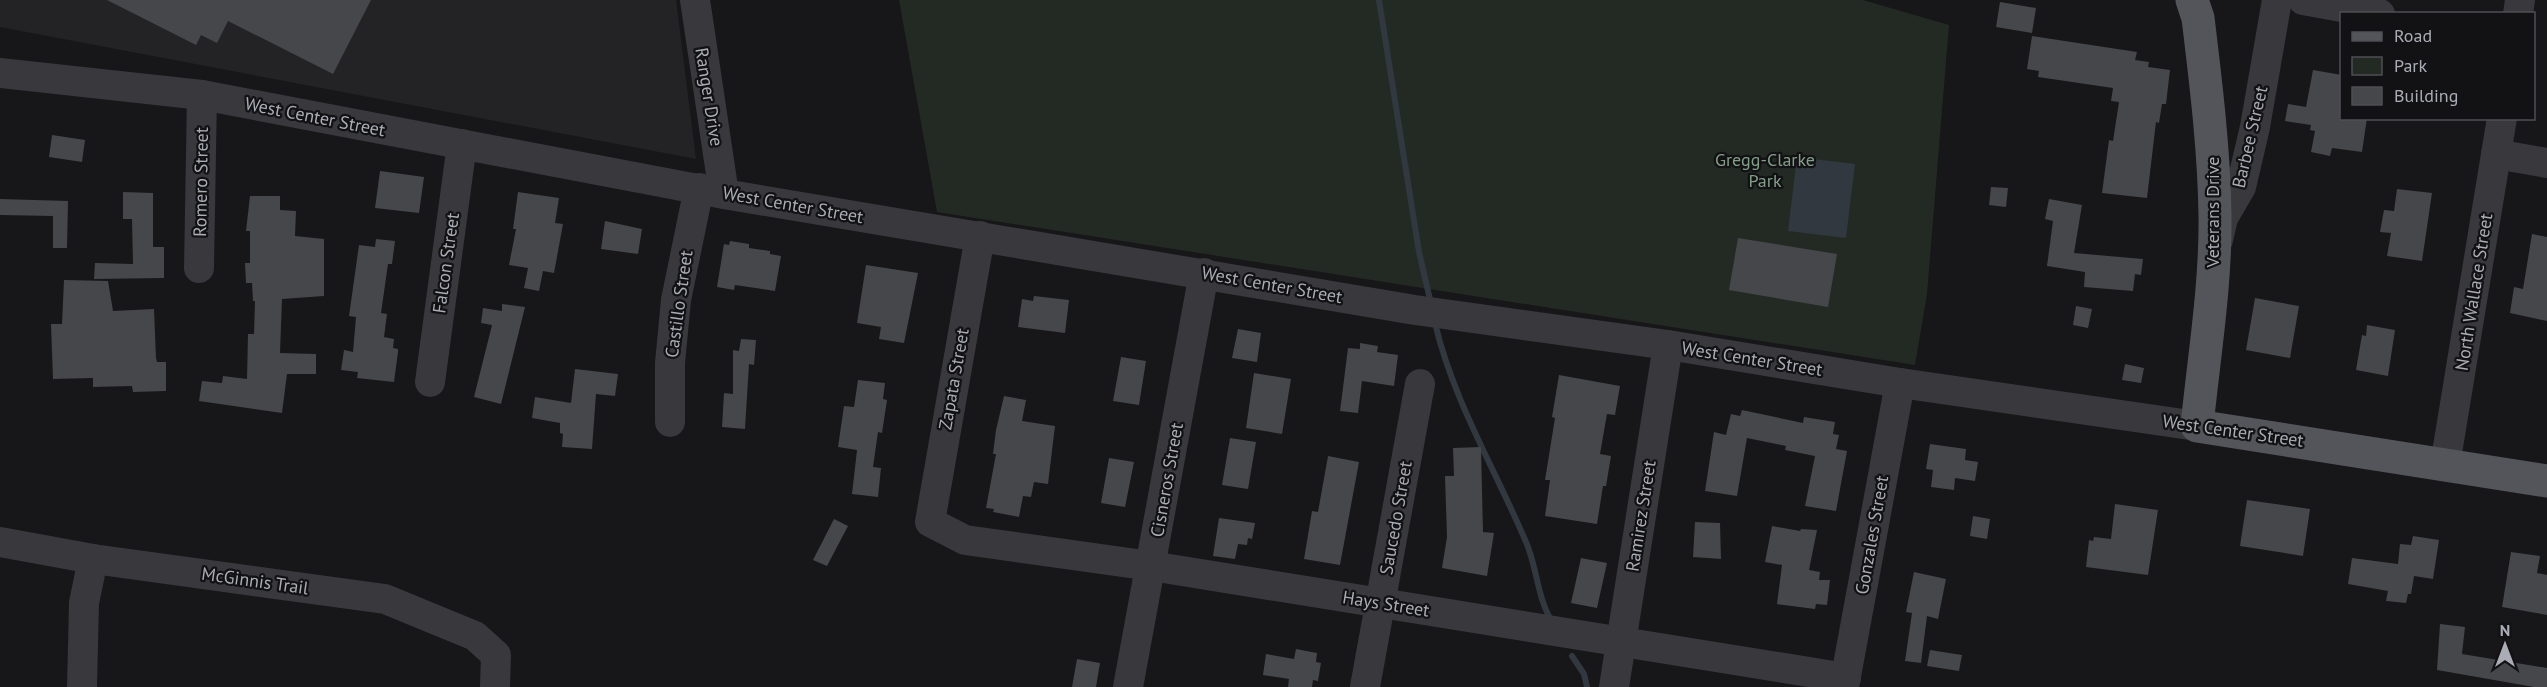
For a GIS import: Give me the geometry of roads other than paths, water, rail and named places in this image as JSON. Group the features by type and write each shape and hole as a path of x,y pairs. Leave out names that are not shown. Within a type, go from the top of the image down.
{"main road":[{"name":"Veterans Drive","path":"2192,0 2198,18 2213,152 2215,218 2213,270 2197,426"},
{"name":"West Center Street","path":"2197,426 2547,481"}],"street":[{"name":"Ranger Drive","path":"694,0 711,191"},
{"name":"Barbee Street","path":"2213,270 2223,218 2241,187 2255,127 2277,0"},
{"path":"2303,0 2369,12"},
{"name":"West Center Street","path":"0,73 202,95 711,191 1415,310 1668,345 1900,383 2197,426"},
{"name":"Romero Street","path":"200,268 202,95"},
{"name":"North Wallace Street","path":"2445,465 2502,120"},
{"name":"Falcon Street","path":"429,382 462,144"},
{"path":"2496,154 2547,162"},
{"name":"Castillo Street","path":"670,422 670,363 676,300 711,191"},
{"name":"Zapata Street","path":"930,522 980,236"},
{"name":"Cisneros Street","path":"1128,687 1204,273"},
{"name":"Ramirez Street","path":"1614,687 1668,345"},
{"name":"Gonzales Street","path":"1845,683 1900,383"},
{"name":"Saucedo Street","path":"1365,687 1420,384"},
{"name":"Hays Street","path":"930,522 965,540 1151,566 1381,603 1621,642 1845,683"},
{"name":"McGinnis Trail","path":"0,543 386,599 475,636 496,656 495,687"},
{"path":"82,687 84,603 93,558"}],"waterway":[{"path":"1379,0 1419,252 1431,304"},
{"path":"1435,323 1452,379 1526,542 1546,611 1551,620"},
{"path":"1572,656 1584,674 1587,687"}],"park label":[{"name":"Gregg-Clarke Park","path":"1765,170"}]}
